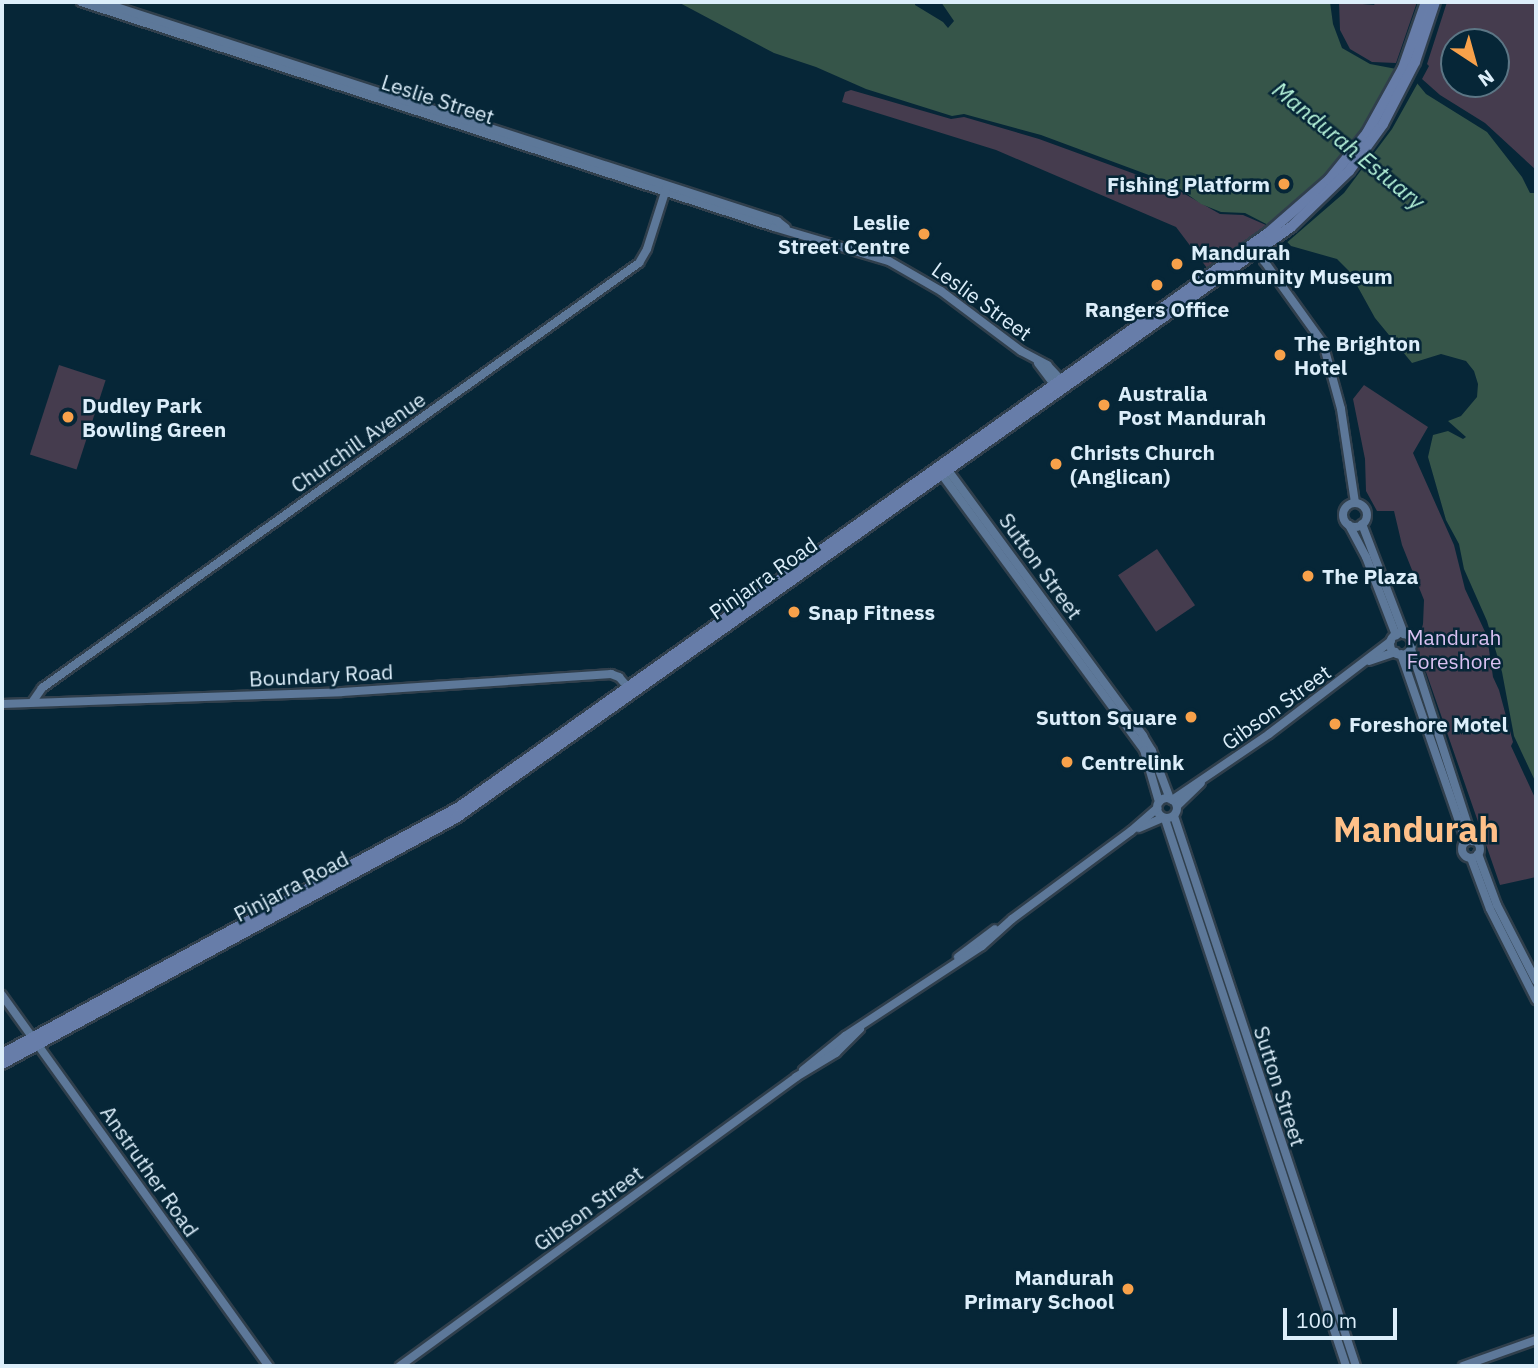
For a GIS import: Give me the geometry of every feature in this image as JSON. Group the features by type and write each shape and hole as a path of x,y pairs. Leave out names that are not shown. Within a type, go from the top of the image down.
{"main road":[{"name":"Pinjarra Road","path":"1411,60 1426,2"},
{"name":"Pinjarra Road","path":"2,1054 35,1041 443,827 943,469 1311,210 1356,163 1383,124 1435,2"},
{"name":"Pinjarra Road","path":"2,1064 35,1041"}],"street":[{"name":"Leslie Street","path":"80,2 889,261 921,277 1038,363 1061,386"},
{"name":"Leslie Street","path":"101,2 666,189"},
{"name":"Churchill Avenue","path":"33,701 42,688 639,263 647,249 666,189"},
{"path":"1269,239 1264,261 1322,343 1341,409 1355,503 1366,511 1362,524 1397,636 1398,653 1470,842 1479,847 1474,856 1490,909 1536,1000"},
{"name":"Sutton Street","path":"943,469 1144,750 1158,805 1344,1346 1356,1366"},
{"name":"Sutton Street","path":"943,469 1152,751 1173,805 1344,1346 1346,1366"},
{"path":"1355,503 1348,505 1343,512 1343,519 1366,557 1397,636"},
{"path":"1349,525 1362,524"},
{"path":"1397,636 1411,640 1410,649 1470,842 1463,853 1474,856 1536,981"},
{"name":"Gibson Street","path":"1131,831 1163,818 1173,805 1203,781 1369,661 1397,636"},
{"name":"Gibson Street","path":"1369,661 1410,649"},
{"name":"Boundary Road","path":"2,704 33,701 159,701 329,693 611,674 631,691"},
{"path":"1158,805 1173,805"},
{"name":"Gibson Street","path":"401,1366 796,1077 825,1052 982,946 1013,919 1131,831 1158,805"},
{"name":"Anstruther Road","path":"2,995 269,1366"},
{"path":"1463,1366 1536,1340"}],"green space":[{"path":"1339,2 1374,5 1376,2 1417,2 1396,63 1372,62 1350,49 1340,30"},
{"path":"1447,2 1536,2 1536,170 1485,123 1445,98 1510,98 1510,28 1440,28 1440,95 1422,79 1429,66 1427,64"},
{"path":"851,90 951,119 964,117 1039,139 1176,189 1220,214 1243,215 1266,225 1207,268 1176,227 996,150 842,102 845,92"},
{"name":"Dudley Park Bowling Green","path":"59,365 106,380 77,470 30,454"},
{"name":"Mandurah Foreshore","path":"1364,385 1428,427 1413,453 1454,545 1465,589 1487,636 1493,677 1513,742 1511,746 1536,800 1536,877 1500,885 1426,672 1416,665 1415,653 1423,624 1424,600 1402,545 1394,511 1377,511 1366,491 1365,459 1353,399"},
{"path":"1157,549 1195,605 1156,632 1118,575"}],"water":[{"name":"Mandurah Estuary","path":"678,2 915,2 915,5 948,28 954,21 941,2 1330,2 1333,24 1342,48 1370,64 1407,71 1426,94 1487,132 1522,177 1530,193 1536,193 1536,783 1514,736 1502,672 1487,621 1464,569 1459,544 1446,520 1428,457 1433,435 1448,431 1463,439 1466,437 1448,421 1461,416 1477,397 1478,384 1474,371 1466,361 1441,354 1412,363 1375,318 1349,271 1337,259 1291,246 1274,228 1245,213 1221,212 1201,204 1173,184 1041,135 964,114 952,116 866,89 816,67 774,53"}],"pier":[{"path":"1398,66 1413,72 1420,79 1392,129 1344,193 1284,245 1266,228 1322,181 1346,152 1368,121"}],"place":[{"name":"Fishing Platform","path":"1284,184"},
{"name":"Leslie Street Centre","path":"924,234"},
{"name":"Mandurah Community Museum","path":"1177,264"},
{"name":"Rangers Office","path":"1157,285"},
{"name":"The Brighton Hotel","path":"1280,355"},
{"name":"Australia Post Mandurah","path":"1104,405"},
{"name":"Dudley Park Bowling Green","path":"68,417"},
{"name":"Christs Church (Anglican)","path":"1056,464"},
{"name":"The Plaza","path":"1308,576"},
{"name":"Snap Fitness","path":"794,612"},
{"name":"Sutton Square","path":"1191,717"},
{"name":"Foreshore Motel","path":"1335,724"},
{"name":"Centrelink","path":"1067,762"},
{"name":"Mandurah Primary School","path":"1128,1289"}],"district":[{"name":"Mandurah","path":"1416,829"}]}
